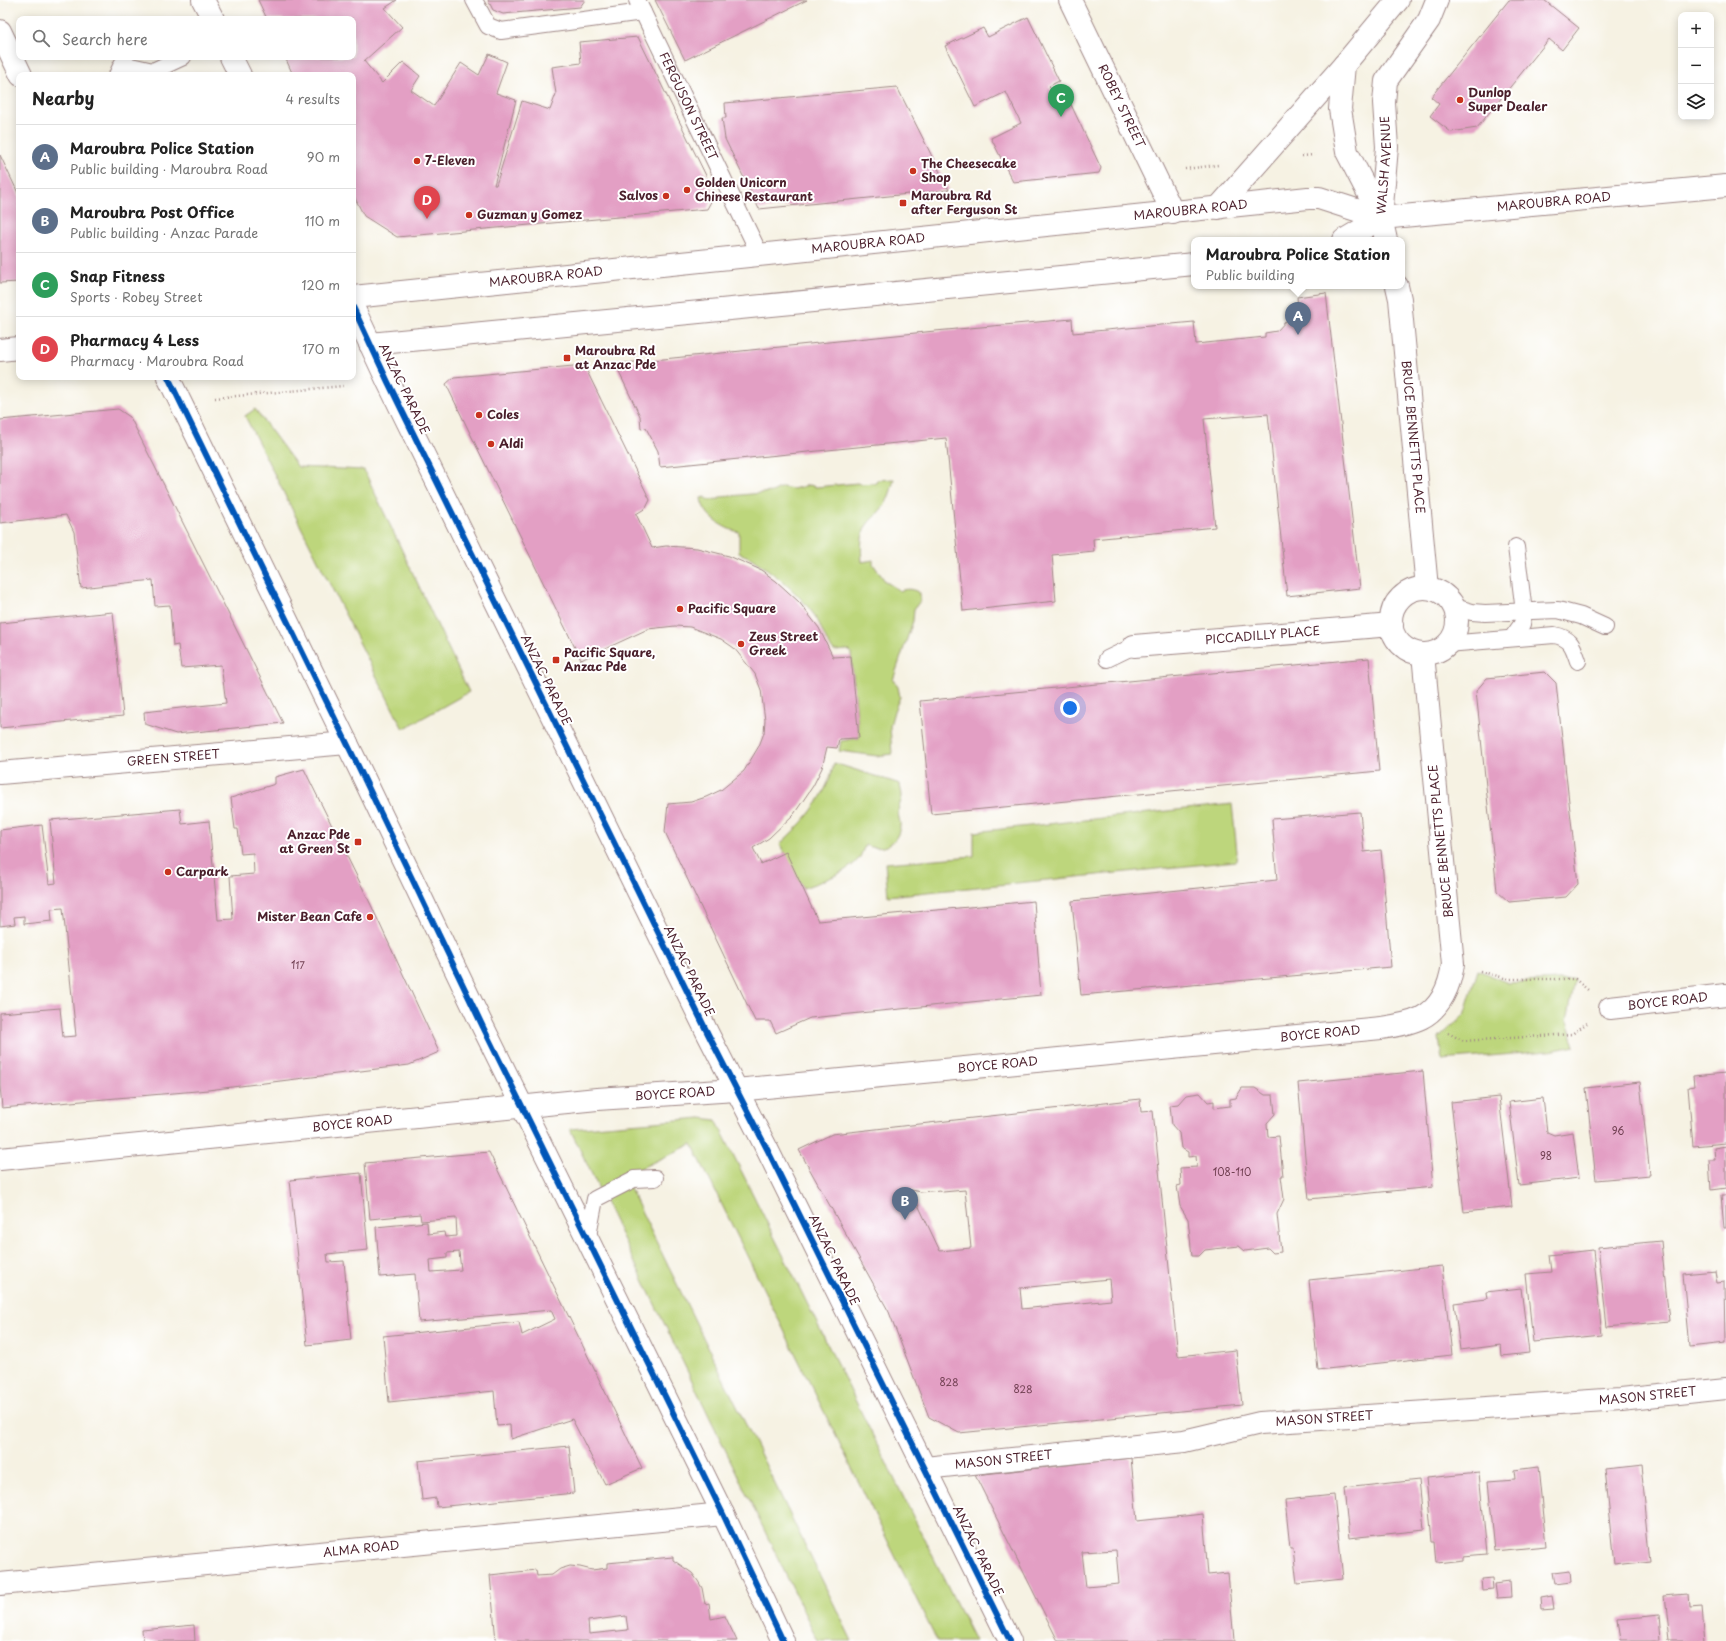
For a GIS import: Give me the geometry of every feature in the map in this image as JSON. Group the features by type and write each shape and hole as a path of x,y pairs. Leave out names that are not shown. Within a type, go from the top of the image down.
{"main road":[{"path":"203,0 211,16"},
{"name":"ROBEY STREET","path":"1070,0 1173,213"},
{"path":"1218,208 1398,0"},
{"name":"WALSH AVENUE","path":"1381,218 1387,147 1384,103 1386,80 1429,20 1437,0"},
{"path":"0,32 20,72"},
{"path":"232,60 238,72"},
{"name":"WALSH AVENUE","path":"1344,64 1340,109 1347,152 1381,218"},
{"name":"MAROUBRA ROAD","path":"356,297 1319,198 1381,218 1726,186"},
{"path":"1381,218 1385,237"},
{"name":"MAROUBRA ROAD","path":"1349,237 1381,218"},
{"path":"361,345 1191,264"},
{"name":"BRUCE BENNETTS PLACE","path":"1397,289 1400,299 1427,588"},
{"name":"ANZAC PARADE","path":"356,321 361,345 548,709 1010,1641"},
{"path":"0,350 16,348"},
{"path":"169,380 347,743 587,1241 723,1514 783,1641"},
{"path":"1427,588 1443,594 1454,607 1457,617 1456,628 1447,644 1432,653 1423,654 1414,652 1402,645 1394,634 1392,625 1393,611 1400,599 1417,589 1427,588"},
{"name":"PICCADILLY PLACE","path":"1134,646 1392,625"},
{"name":"BRUCE BENNETTS PLACE","path":"1421,1018 1436,1006 1445,994 1451,979 1453,964 1423,654"},
{"name":"GREEN STREET","path":"0,773 347,743"},
{"name":"BOYCE ROAD","path":"1610,1008 1726,995"},
{"name":"BOYCE ROAD","path":"0,1159 597,1099 736,1090 1381,1028 1403,1024 1421,1018"},
{"name":"MASON STREET","path":"925,1468 1184,1441 1260,1423 1620,1399 1726,1388"},
{"name":"ALMA ROAD","path":"0,1584 723,1514"}],"lane":[{"path":"474,0 488,26 501,31 640,6"},
{"name":"FERGUSON STREET","path":"640,6 760,255"},
{"path":"120,69 153,71 177,60"},
{"path":"1512,638 1522,624 1524,612 1516,547"},
{"path":"1454,607 1472,612 1485,613 1558,610 1570,612 1605,627"},
{"path":"1447,644 1554,635 1564,636 1571,643 1578,661"},
{"path":"1107,659 1134,646"},
{"path":"587,1241 595,1199 634,1179 655,1178"}],"path":[{"path":"1185,168 1219,164"},
{"path":"215,398 343,386"},
{"path":"1421,1018 1464,1041 1572,1034 1610,1008 1575,979 1508,979 1453,964"}],"green space":[{"path":"255,409 298,467 364,470 469,692 403,729 245,416"},
{"path":"894,479 886,503 869,522 864,531 861,546 862,562 873,560 873,564 885,581 900,591 910,589 920,593 920,601 914,609 913,621 893,680 898,687 900,697 890,726 892,754 877,756 839,751 841,741 859,738 851,653 848,650 834,651 828,643 815,616 801,599 769,570 751,558 739,553 739,532 727,528 715,520 706,510 701,498 705,497 706,500 720,499 720,497 772,492 782,487 793,489 809,485 816,487 876,483 877,480"},
{"path":"834,763 900,784 902,796 898,812 900,827 896,838 892,842 877,848 865,845 860,857 842,872 803,888 780,844 806,818 820,798 831,775"},
{"path":"1232,804 1237,852 1236,861 888,896 885,863 974,856 974,832"},
{"path":"1478,970 1508,983 1575,979 1567,1021 1575,1046 1549,1051 1442,1060 1439,1038 1464,1015"},
{"path":"701,1118 716,1120 975,1641 937,1641 692,1144 624,1176 852,1641 818,1641 570,1129"}],"building":[{"path":"258,0 397,0 385,8 402,27 364,61 382,83 403,62 420,76 411,90 434,106 461,63 479,75 489,54 507,62 496,93 516,100 494,185 496,185 522,101 550,110 556,94 552,67 581,63 579,42 638,37 715,194 707,209 397,237 364,216 356,200 356,72 292,72 286,60 356,60 356,16 266,16"},
{"path":"488,0 585,0 580,7 503,14 493,10"},
{"path":"655,0 807,0 685,60"},
{"path":"1509,0 1544,0 1579,28 1562,50 1549,39 1477,128 1451,132 1430,116 1439,104 1431,97"},
{"path":"1028,17 1059,81 1049,86 1053,94 1065,92 1101,168 1099,173 1013,182 991,138 1021,123 1006,92 975,107 945,46 983,28 988,37"},
{"path":"897,87 949,190 759,209 725,139 722,118 726,118 725,103"},
{"path":"0,155 16,189 16,282 0,283"},
{"path":"1326,293 1360,588 1287,596 1268,414 1204,419 1215,527 1093,539 1094,551 1052,555 1056,601 963,611 946,438 660,467 658,451 646,428 641,429 640,416 615,364 935,331 1072,319 1073,333 1194,322 1196,344 1265,337 1265,333 1277,331 1298,308 1297,297"},
{"name":"Pacific Square","path":"584,365 650,500 646,508 636,514 652,548 666,546 697,548 729,556 761,570 776,581 799,602 819,628 833,657 851,656 859,738 839,739 837,748 827,747 822,768 813,786 794,814 769,838 753,848 761,864 786,852 818,921 1034,901 1041,995 810,1018 776,1033 770,1021 755,1021 665,832 668,804 691,802 721,790 744,771 759,746 764,733 765,720 761,690 755,674 734,648 721,639 690,627 675,626 648,629 581,660 446,384 454,377"},
{"path":"118,409 130,417 283,723 176,734 145,724 144,712 226,703 221,665 181,668 178,645 173,646 170,605 155,606 153,580 81,588 74,532 66,515 0,523 0,420"},
{"path":"113,612 123,716 0,728 0,623"},
{"path":"1369,658 1379,771 931,814 920,701"},
{"path":"1545,672 1556,683 1578,884 1566,897 1509,902 1497,891 1476,691 1487,678"},
{"path":"304,769 371,905 439,1052 409,1065 208,1090 2,1108 0,1086 0,1013 60,1008 63,1037 76,1036 63,908 51,909 52,921 24,924 24,916 14,917 15,924 0,926 0,830 42,825 49,884 56,883 50,820 180,809 182,824 209,821 218,920 233,919 230,876 254,874 253,853 241,854 238,829 235,829 231,798 275,784 275,777"},
{"path":"1360,812 1364,852 1381,850 1391,967 1081,995 1072,901 1277,880 1272,819"},
{"path":"1423,1071 1433,1187 1309,1199 1298,1083"},
{"path":"1726,1073 1726,1143 1693,1146 1688,1087 1694,1086 1693,1076"},
{"path":"1640,1082 1650,1175 1596,1180 1586,1088"},
{"path":"1242,1088 1255,1088 1265,1095 1273,1095 1275,1114 1267,1123 1268,1137 1279,1136 1284,1199 1277,1214 1281,1252 1273,1253 1268,1248 1245,1251 1239,1246 1205,1250 1199,1256 1192,1256 1188,1219 1180,1206 1177,1186 1181,1185 1180,1168 1197,1167 1196,1156 1188,1157 1188,1152 1181,1148 1179,1133 1172,1125 1170,1105 1178,1104 1186,1095 1200,1093 1208,1102 1214,1101 1214,1108 1230,1106 1230,1099 1236,1098"},
{"path":"1499,1097 1512,1207 1464,1212 1451,1102"},
{"path":"1543,1098 1547,1132 1554,1135 1573,1132 1579,1178 1519,1185 1509,1102"},
{"path":"1140,1099 1141,1112 1153,1111 1178,1356 1236,1350 1242,1405 959,1433 929,1417 889,1312 799,1150 832,1134","holes":["911,1190 921,1192 965,1190 971,1248 940,1251","1109,1279 1111,1300 1022,1309 1020,1288"]},
{"path":"1726,1146 1726,1188 1711,1190 1709,1160 1715,1160 1714,1148"},
{"path":"489,1152 642,1468 605,1484 572,1419 511,1439 510,1425 497,1426 494,1391 389,1402 383,1336 519,1322 522,1335 555,1319 551,1310 419,1322 415,1274 380,1277 376,1227 427,1222 428,1234 444,1232 445,1237 457,1236 456,1218 421,1221 420,1214 370,1219 365,1163","holes":["459,1252 461,1270 431,1272 430,1260 447,1258 447,1253"]},
{"path":"361,1173 368,1250 327,1254 328,1262 344,1261 351,1340 307,1345 290,1180"},
{"path":"1721,1195 1726,1195 1726,1228 1724,1228"},
{"path":"1661,1241 1669,1321 1607,1327 1598,1247"},
{"path":"1593,1250 1602,1335 1533,1342 1526,1274 1551,1272 1549,1255"},
{"path":"1442,1266 1452,1355 1318,1370 1309,1280"},
{"path":"1715,1271 1717,1283 1725,1282 1726,1343 1690,1347 1683,1274"},
{"path":"1521,1288 1529,1353 1502,1356 1501,1345 1460,1350 1454,1303 1487,1299 1486,1292"},
{"path":"569,1446 574,1493 437,1507 436,1498 422,1500 418,1461"},
{"path":"1131,1458 1137,1521 1203,1514 1208,1575 1228,1573 1234,1641 1058,1641 975,1475","holes":["1116,1550 1119,1584 1086,1587 1082,1552"]},
{"path":"1641,1465 1651,1562 1614,1566 1604,1469"},
{"path":"1538,1467 1546,1546 1495,1551 1488,1481 1515,1479 1514,1470"},
{"path":"1479,1473 1487,1554 1463,1556 1463,1560 1437,1563 1435,1542 1432,1542 1426,1478"},
{"path":"1419,1480 1424,1530 1349,1538 1344,1488"},
{"path":"1334,1495 1343,1579 1297,1584 1293,1548 1290,1548 1285,1500"},
{"path":"673,1557 673,1560 692,1573 698,1581 702,1588 705,1604 709,1603 711,1619 725,1616 737,1641 496,1641 490,1575 536,1570 537,1576 552,1575 560,1569 570,1566 592,1570 607,1568 607,1563","holes":["626,1616 628,1630 589,1634 588,1621"]},
{"path":"1569,1571 1570,1583 1554,1585 1552,1573"},
{"path":"1492,1578 1493,1589 1482,1590 1481,1579"},
{"path":"1511,1582 1512,1597 1497,1598 1495,1584"},
{"path":"1688,1594 1689,1607 1702,1606 1705,1641 1668,1641 1663,1596"},
{"path":"1553,1596 1555,1608 1542,1609 1541,1598"},
{"path":"1657,1614 1659,1641 1621,1641 1618,1618"},
{"path":"194,1625 195,1641 143,1641 142,1630"}],"cycle path":[{"path":"356,313 388,382 708,1034 768,1151 1010,1641"},
{"path":"169,380 361,772 483,1027 723,1514 783,1641"}],"place":[{"name":"Dunlop Super Dealer","path":"1460,100"},
{"name":"Snap Fitness","path":"1061,117"},
{"name":"7-Eleven","path":"417,161"},
{"name":"The Cheesecake Shop","path":"913,171"},
{"name":"Golden Unicorn Chinese Restaurant","path":"687,190"},
{"name":"Salvos","path":"666,196"},
{"name":"Maroubra Rd after Ferguson St","path":"903,203"},
{"name":"Guzman y Gomez","path":"469,215"},
{"name":"Pharmacy 4 Less","path":"427,219"},
{"name":"Maroubra Police Station","path":"1298,335"},
{"name":"Maroubra Rd at Anzac Pde","path":"567,358"},
{"name":"Coles","path":"479,415"},
{"name":"Aldi","path":"491,444"},
{"name":"Pacific Square","path":"680,609"},
{"name":"Zeus Street Greek","path":"741,644"},
{"name":"Pacific Square, Anzac Pde","path":"556,660"},
{"name":"Anzac Pde at Green St","path":"358,842"},
{"name":"Carpark","path":"168,872"},
{"name":"Mister Bean Cafe","path":"370,917"},
{"name":"Maroubra Post Office","path":"905,1220"}]}
